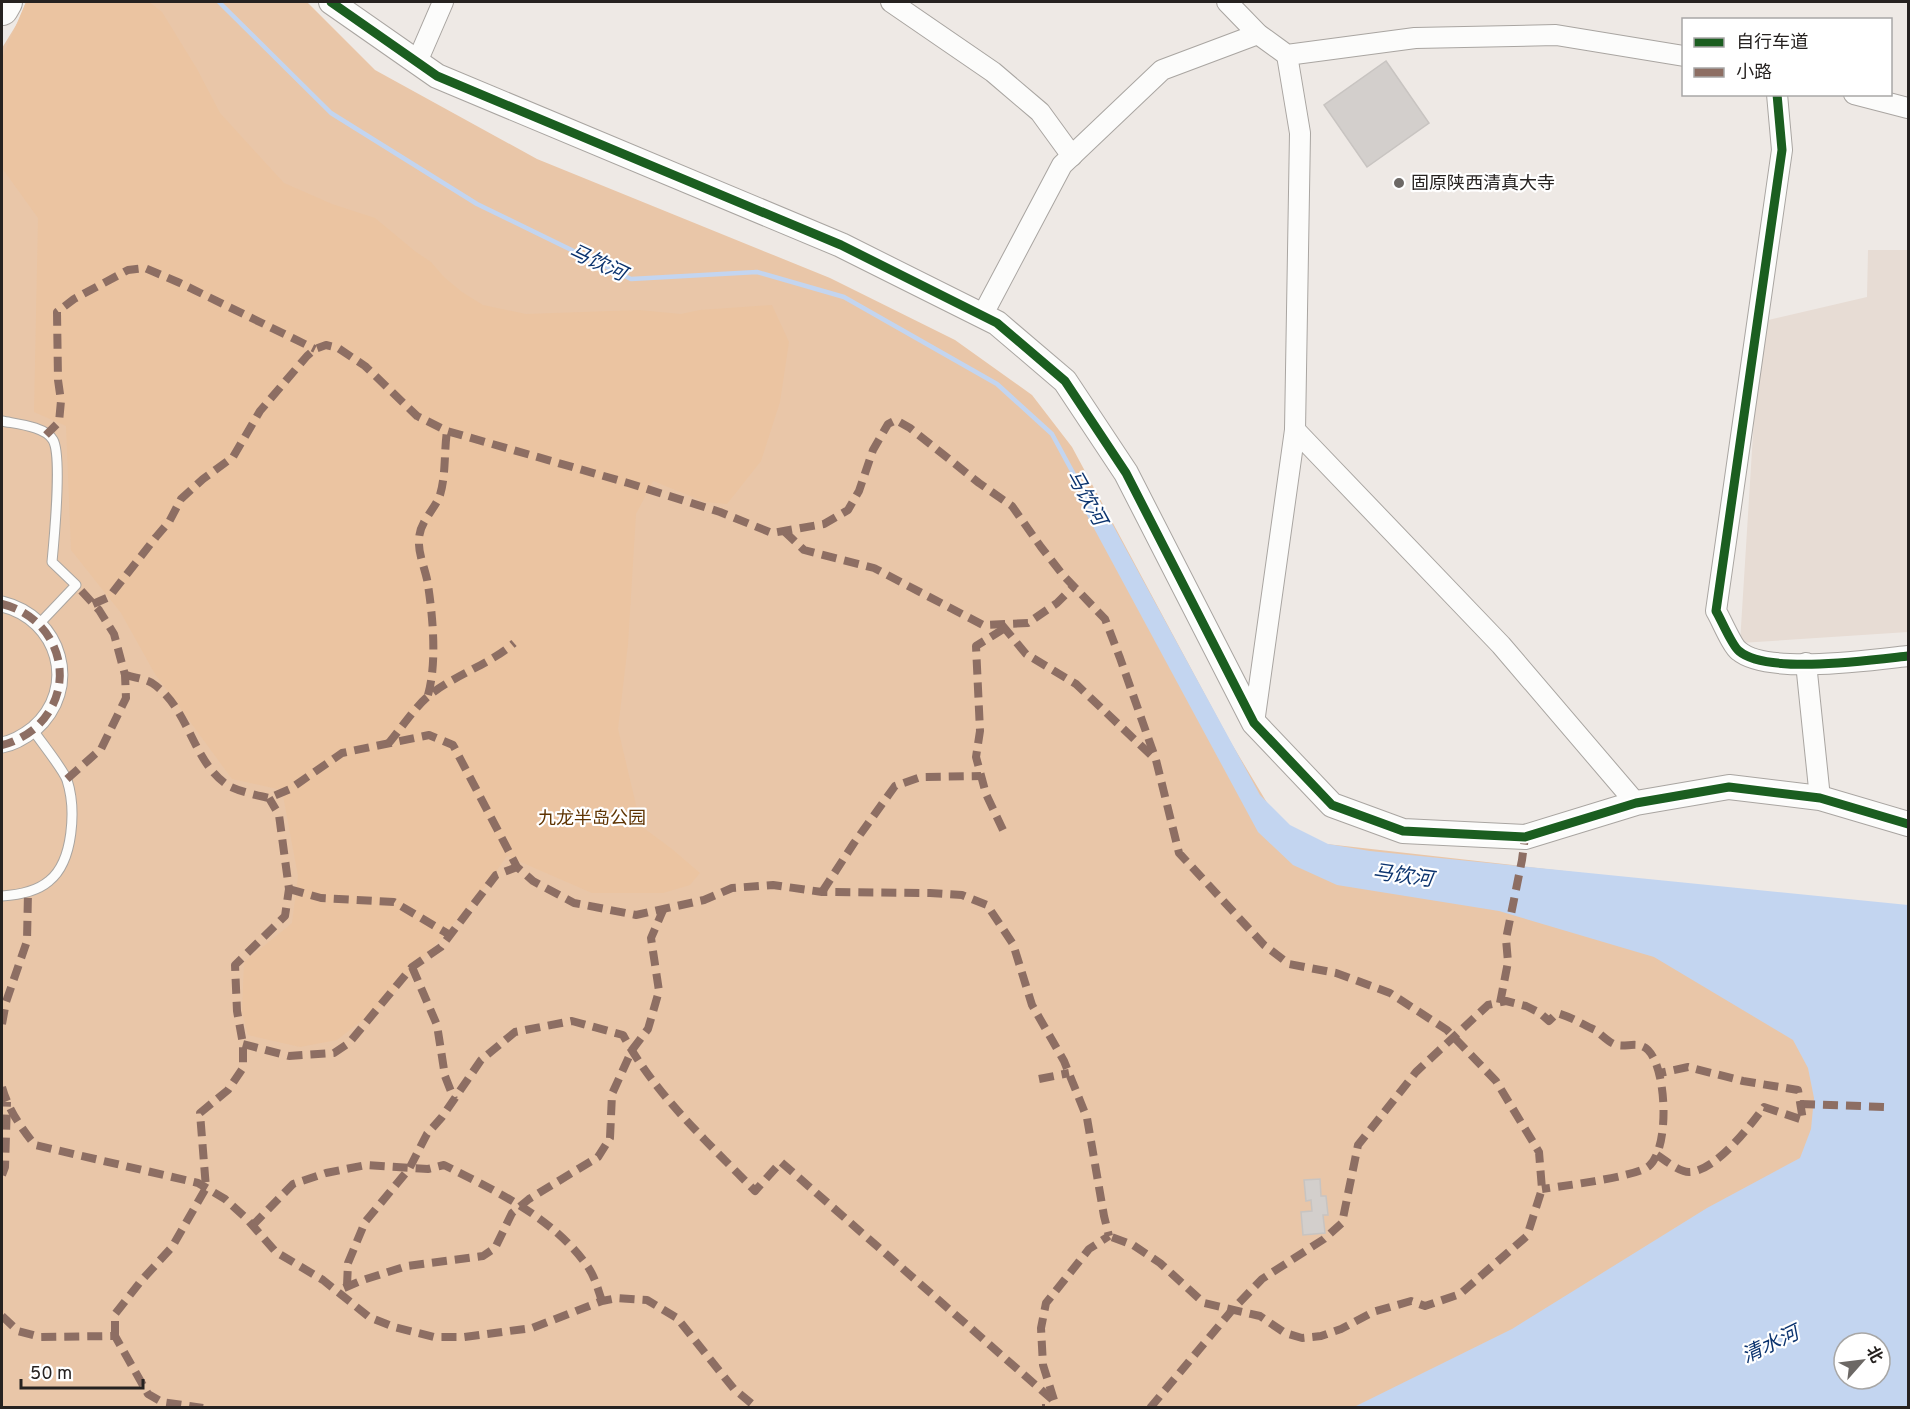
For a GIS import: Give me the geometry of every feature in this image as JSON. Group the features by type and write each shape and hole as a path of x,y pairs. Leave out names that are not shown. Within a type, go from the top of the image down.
{"highway":[{"path":"2,9 6,2"}],"street":[{"path":"331,2 437,76 841,245 997,323 1065,381 1126,473 1254,723 1332,805 1403,831 1525,837 1636,803 1729,787 1820,798 1908,824"},
{"path":"417,62 443,2"},
{"path":"891,2 993,72 1040,112 1072,156"},
{"path":"1227,2 1258,34 1287,55 1415,38 1556,35 1682,56"},
{"path":"982,316 1062,165 1162,70 1258,34"},
{"path":"1254,723 1295,430 1300,133 1287,55"},
{"path":"1778,96 1782,150 1716,611 1738,651 1761,662 1836,664 1908,656"},
{"path":"1862,96 1908,108"},
{"path":"1295,430 1501,645 1636,803"},
{"path":"2,604 35,619 50,636 58,657 60,680 55,702 43,721 26,736 2,744"},
{"path":"1806,663 1820,798"}],"lane":[{"path":"2,421 36,428 53,440 58,457 52,562 76,585 39,624"},
{"path":"2,896 20,895 49,881 65,860 73,819 67,779 33,730"}],"shaded area":[{"path":"1868,250 1908,250 1908,632 1740,643 1760,322 1867,297"}],"green space":[{"name":"九龙半岛公园","path":"26,2 307,2 375,70 537,159 830,278 955,340 1032,395 1072,447 1230,741 1278,821 1318,843 1908,910 1908,1407 2,1407 2,48 18,22"},
{"path":"26,2 149,2 162,12 197,69 220,113 284,183 332,204 375,218 431,262 462,292 483,305 526,314 639,310 681,314 700,310 772,305 789,342 780,402 761,461 727,504 705,502 653,481 636,514 628,644 618,729 641,826 700,873 690,885 663,893 592,893 507,856 485,887 387,1001 337,1040 300,1047 248,1035 242,1013 244,962 292,923 298,876 282,790 232,779 155,674 121,613 71,550 66,426 34,412 38,218 2,168 2,58"}],"water":[{"name":"清水河","path":"1097,496 1260,795 1290,825 1328,844 1370,851 1908,905 1908,1407 1354,1407 1512,1329 1707,1208 1800,1158 1811,1129 1814,1098 1808,1068 1793,1040 1654,957 1499,911 1337,885 1293,865 1258,832 1083,508"}],"building":[{"path":"1386,61 1429,123 1367,167 1324,105"},
{"path":"1320,1179 1321,1196 1326,1196 1328,1215 1323,1215 1325,1233 1303,1235 1301,1212 1312,1211 1311,1200 1306,1201 1304,1180"}],"waterway":[{"name":"马饮河","path":"219,2 331,113 477,204 631,279 757,272 844,297 997,384 1052,434 1091,506"}],"marked path":[{"path":"46,435 59,422 61,401 58,380 57,312 74,299 128,270 145,268 315,349"},
{"path":"93,604 109,597 169,522 181,499 233,457 260,411 307,356 315,349 326,345 338,348 365,366 417,416 447,431 628,483 720,512 772,533 824,524 848,510 859,491 873,450 888,424 896,420 910,428 1012,506 1063,575 1105,619 1156,760 1179,853 1264,945 1289,964 1336,973 1390,993 1447,1030 1496,1081 1539,1152 1542,1189 1527,1236 1460,1294 1425,1306 1411,1301 1373,1312 1341,1329 1321,1336 1302,1338 1285,1333 1260,1316 1204,1303 1160,1263 1133,1245 1109,1236"},
{"path":"428,695 432,669 433,626 419,540 421,528 440,495 447,431"},
{"path":"784,531 804,550 874,568 983,625 1028,623 1057,603 1074,586"},
{"path":"67,779 101,749 126,698 125,675 114,634 99,610 76,585"},
{"path":"2,604 22,612 38,624 50,639 57,656 60,675 57,694 48,712 34,729 15,741 2,745"},
{"path":"1002,625 1026,654 1076,684 1154,758"},
{"path":"1003,830 986,794 976,757 980,731 976,646 1005,628"},
{"path":"388,744 426,698 495,657 514,643"},
{"path":"125,675 152,683 165,694 175,706 198,750 217,776 229,786 269,798 290,789 342,753 429,735 453,745 517,867 533,881 574,903 636,915 704,900 732,888 773,885 822,892 962,895 987,905 1013,944 1032,1005 1064,1061 1087,1118 1109,1236"},
{"path":"822,892 895,786 921,777 981,776"},
{"path":"115,1336 115,1314 172,1247 206,1188 200,1113 228,1090 243,1068 243,1044 237,1011 235,965 285,916 289,889 279,815 269,798"},
{"path":"1500,1003 1508,962 1506,939 1525,837"},
{"path":"243,1044 289,1056 334,1053 349,1043 412,967 441,947 496,875 517,867"},
{"path":"289,889 321,898 394,902 450,935"},
{"path":"2,1024 6,1002 27,941 28,892"},
{"path":"344,1288 407,1266 483,1256 495,1248 512,1213 529,1199 598,1157 610,1138 612,1094 632,1050 648,1029 659,991 651,938 664,908"},
{"path":"412,967 437,1025 445,1076 454,1099"},
{"path":"1150,1408 1233,1309 1262,1279 1324,1239 1342,1223 1358,1145 1416,1072 1488,1005 1506,1001 1526,1006 1549,1021 1557,1013 1595,1030 1614,1044 1645,1047 1654,1060 1659,1074 1664,1108 1663,1126 1656,1157 1649,1166 1630,1174 1542,1189"},
{"path":"347,1286 348,1263 365,1222 409,1169 427,1134 442,1117 481,1060 515,1032 572,1021 623,1035 636,1057 667,1098 755,1191 781,1162 1055,1402"},
{"path":"1657,1155 1681,1170 1689,1172 1699,1170 1710,1165 1731,1147 1764,1107 1803,1120 1798,1090 1743,1081 1688,1067 1660,1073"},
{"path":"1039,1079 1069,1073"},
{"path":"2,1087 15,1118 35,1145 198,1183 225,1199 246,1218 276,1252 323,1280 369,1317 394,1327 434,1337 464,1337 532,1328 602,1301 617,1298 647,1300 677,1318 734,1389 757,1408"},
{"path":"2,1175 5,1167 7,1102"},
{"path":"1800,1104 1887,1107"},
{"path":"252,1226 293,1184 326,1173 366,1165 428,1169 444,1165 523,1207 558,1234 588,1267 602,1301"},
{"path":"1054,1400 1043,1365 1041,1328 1046,1303 1089,1249 1109,1236"},
{"path":"2,1316 18,1331 40,1337 115,1336 148,1394 162,1402 203,1408"}],"cycle path":[{"path":"331,2 437,76 841,245 997,323 1065,381 1126,473 1254,723 1332,805 1403,831 1525,837 1636,803 1729,787 1820,798 1908,824"},
{"path":"1777,96 1782,150 1716,611 1736,648 1753,658 1772,662 1820,664 1908,656"}],"place":[{"name":"固原陕西清真大寺","path":"1399,183"}]}
